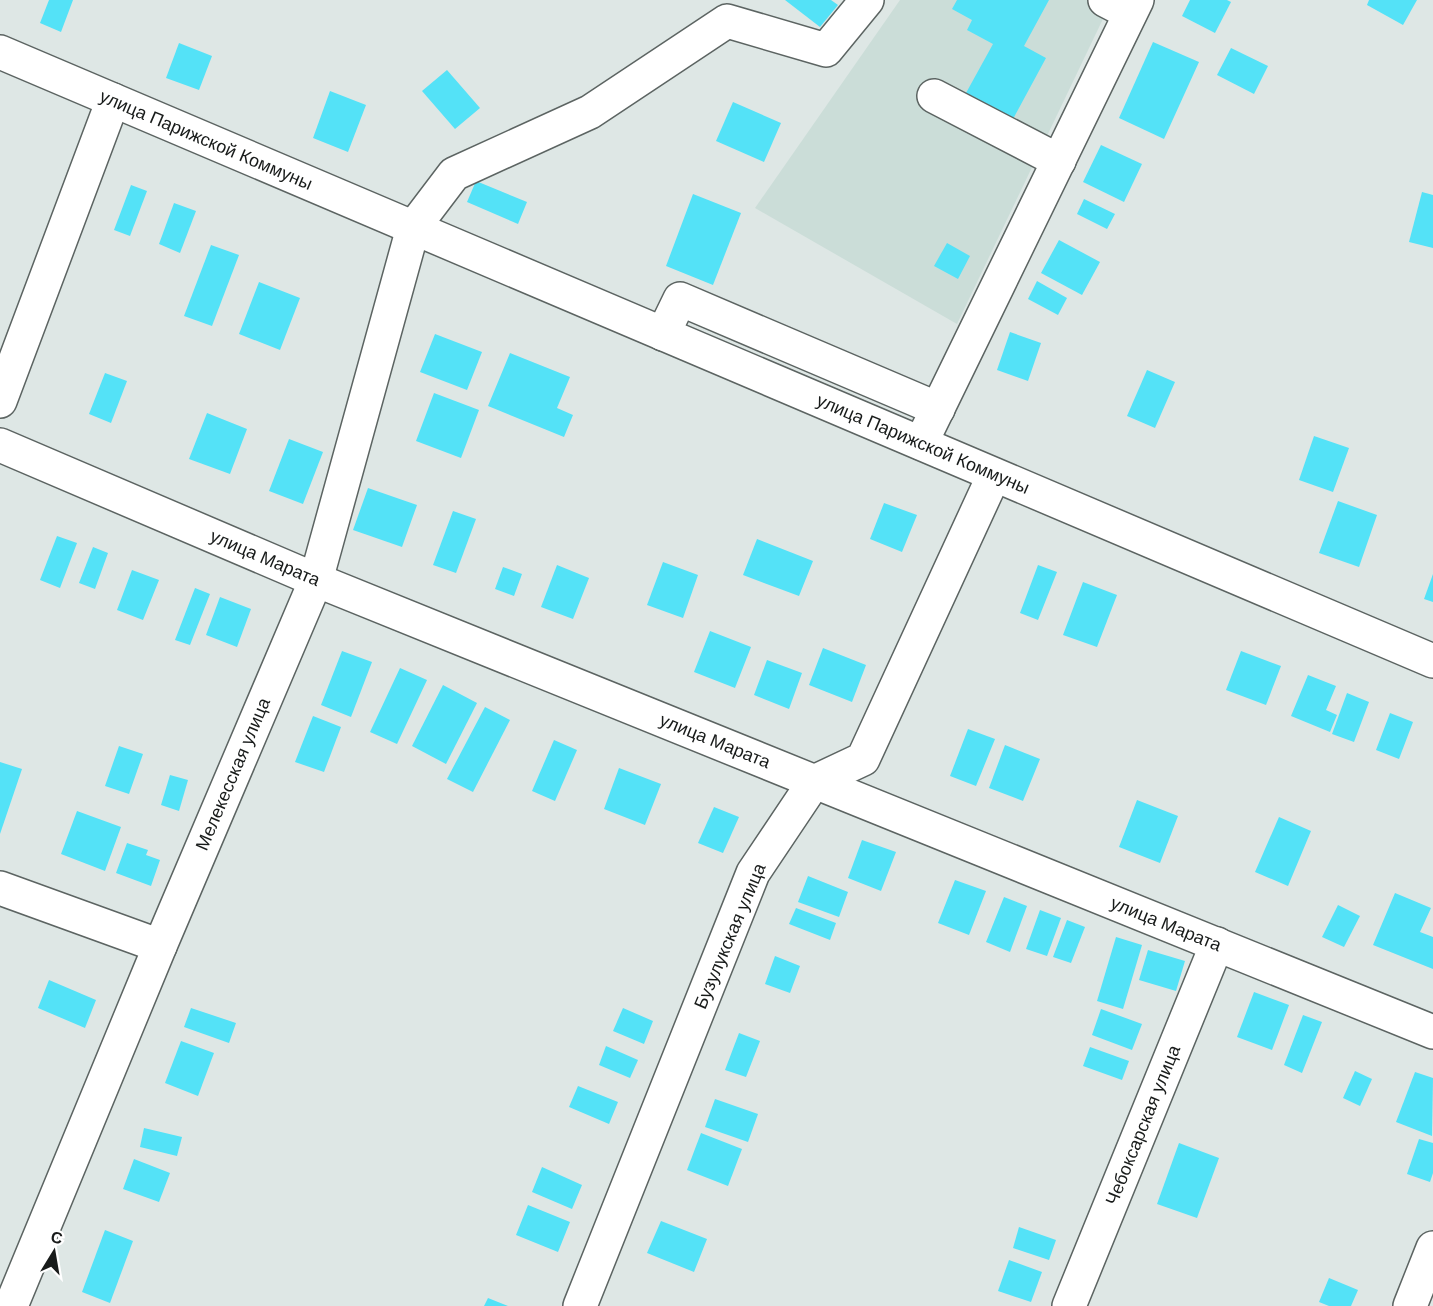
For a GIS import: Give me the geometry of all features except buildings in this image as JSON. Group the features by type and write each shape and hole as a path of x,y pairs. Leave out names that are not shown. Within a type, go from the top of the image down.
{"street":[{"path":"413,228 454,174 590,112 727,21 826,50 867,0"},
{"path":"921,443 1059,161 1124,4"},
{"name":"улица Парижской Коммуны","path":"0,52 1433,661"},
{"path":"934,96 1059,161"},
{"path":"0,401 113,100"},
{"name":"Мелекесская улица","path":"11,1306 160,946 316,580 413,228"},
{"path":"663,334 680,299 938,409"},
{"name":"улица Марата","path":"0,445 316,580 1433,1032"},
{"path":"814,782 863,759 994,475"},
{"name":"Бузулукская улица","path":"580,1306 753,873 814,782"},
{"path":"0,888 160,946"},
{"name":"Чебоксарская улица","path":"1069,1306 1217,944"},
{"path":"1410,1306 1433,1248"}],"shaded area":[{"path":"900,0 1112,0 957,324 755,208"}]}
